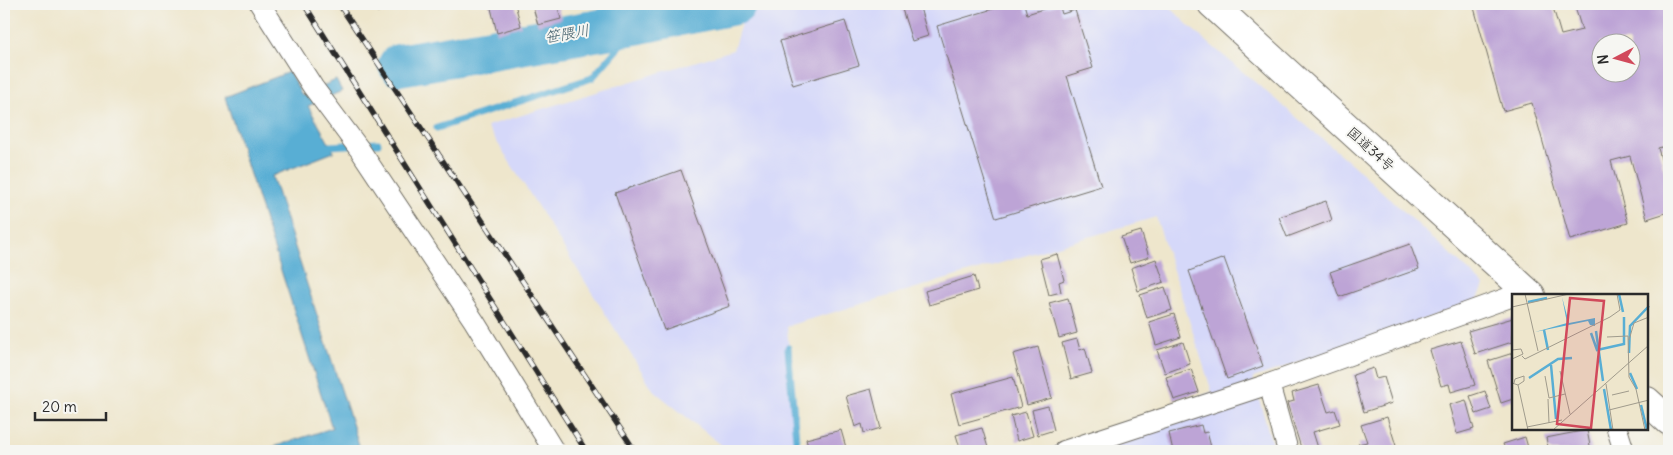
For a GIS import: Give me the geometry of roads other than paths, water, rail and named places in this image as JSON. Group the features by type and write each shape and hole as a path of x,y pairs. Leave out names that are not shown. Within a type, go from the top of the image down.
{"highway":[{"name":"国道34号","path":"1212,4 1521,294"},
{"path":"1648,401 1669,421"}],"street":[{"path":"260,4 313,87 355,144 474,321 554,451"},
{"path":"1064,451 1269,384 1512,297"},
{"path":"1269,384 1288,451"}],"water":[{"path":"289,72 302,95 336,80 342,91 308,106 334,152 272,176 361,451 340,451 339,449 330,451 261,451 332,428 225,97"}],"waterway":[{"path":"437,128 592,78 640,23 634,4"},
{"name":"笹隈川","path":"399,65 640,23 735,4"},
{"path":"330,146 378,143"},
{"path":"788,348 797,451"}],"railway":[{"path":"304,4 586,451"},
{"path":"339,4 635,451"}]}
